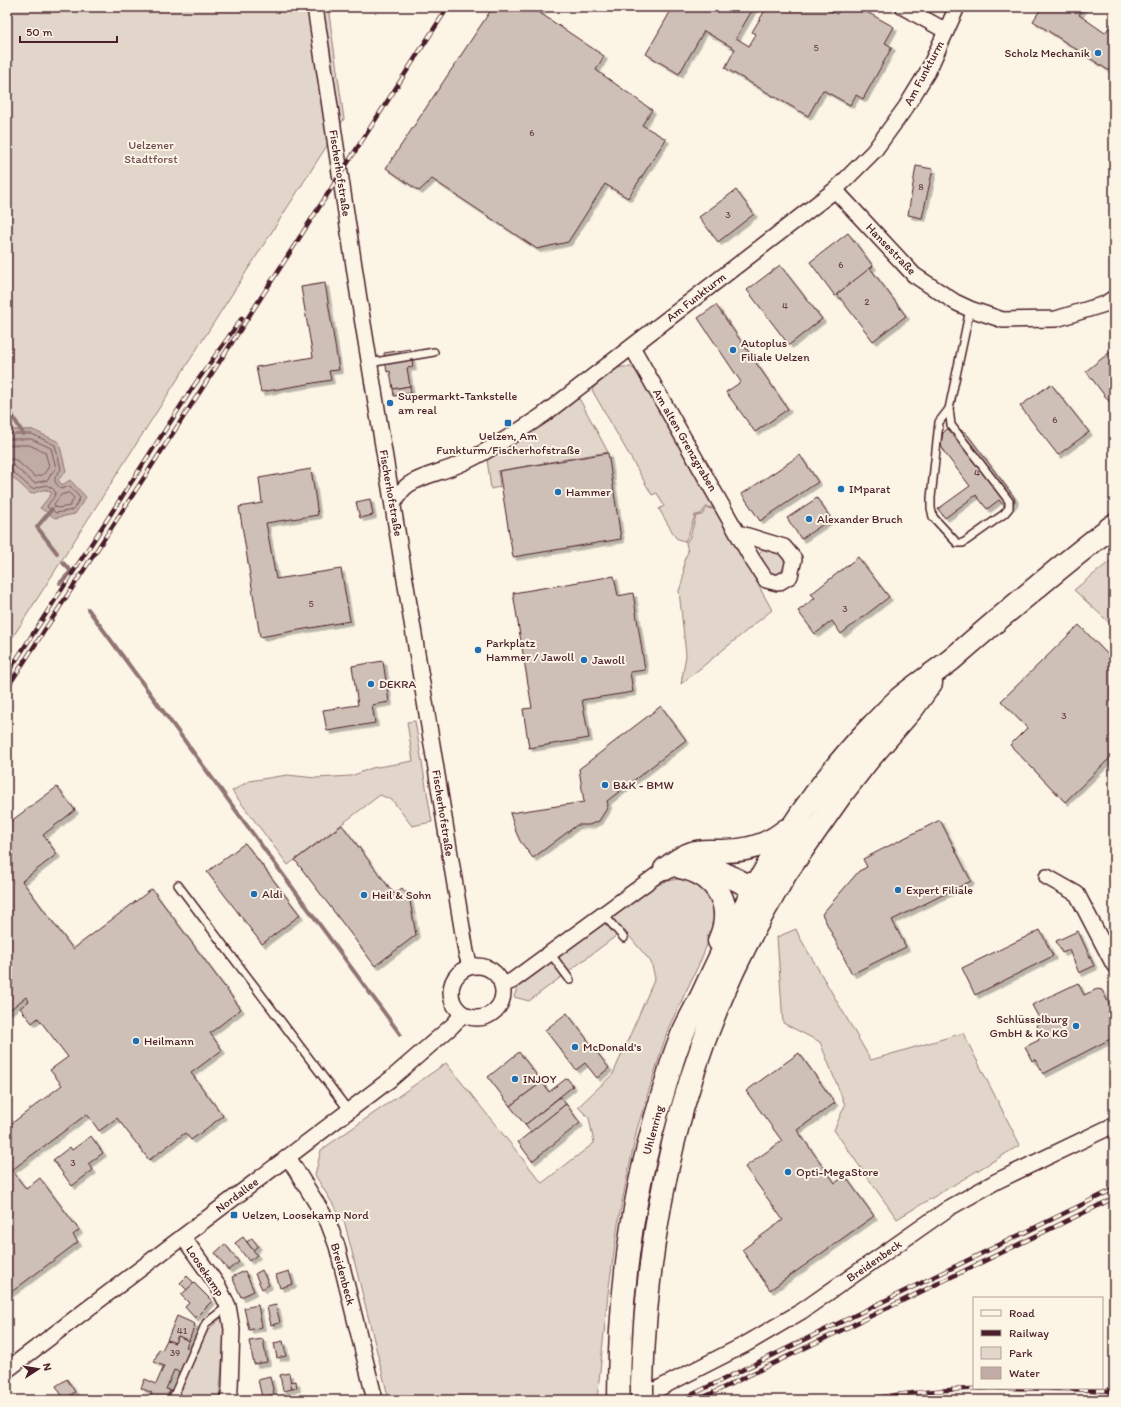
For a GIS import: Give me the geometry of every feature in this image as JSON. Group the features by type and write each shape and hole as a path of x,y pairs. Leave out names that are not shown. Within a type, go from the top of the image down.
{"main road":[{"path":"673,868 681,857 692,852 753,848 764,845 776,838 797,820 827,779 871,727 900,699 943,666 1073,557 1114,525"},
{"name":"Uhlenring","path":"632,1396 643,1343 653,1241 667,1167 698,1060 712,1021 737,964 786,873 840,796 868,760 913,708 943,666"},
{"name":"Uhlenring","path":"632,1396 622,1314 636,1204 647,1150 657,1112 682,1034 703,994 715,965 757,884 797,820"},
{"path":"717,851 725,854 750,873 757,884 762,899 764,912"},
{"path":"673,868 698,866 715,869 745,884 770,882 786,873"},
{"path":"673,868 688,868 708,879 717,888 723,904 724,919 722,933 696,992 682,1034"}],"street":[{"name":"Am Funkturm","path":"903,7 946,31"},
{"name":"Am Funkturm","path":"393,504 398,494 405,486 416,479 453,467 504,441 543,415 835,190 874,151 906,106 928,71 957,7"},
{"name":"Fischerhofstraße","path":"316,13 369,363 466,952 470,966"},
{"name":"Hansestraße","path":"835,190 914,274 955,302 970,309 1003,320 1056,319 1105,304 1114,298"},
{"name":"Am alten Grenzgraben","path":"632,347 738,533"},
{"path":"502,985 512,981 673,868"},
{"path":"1047,877 1077,894 1114,965"},
{"path":"470,966 479,966 491,970 500,979 502,985 502,997 500,1004 495,1011 483,1017 474,1018 463,1014 453,1004 451,989 456,976 470,966"},
{"name":"Nordallee","path":"7,1370 392,1078 452,1026 463,1014"},
{"name":"Breidenbeck","path":"632,1396 746,1344 802,1312 950,1208 997,1180 1114,1125"},
{"name":"Breidenbeck","path":"288,1157 328,1222 337,1246 375,1400"},
{"name":"Loosekamp","path":"182,1237 218,1286 228,1306 232,1329 230,1388 228,1400"}],"lane":[{"path":"949,409 939,422 930,508 933,517 957,543 963,544 1004,514 1009,508 1009,501 951,425 949,409 970,309"},
{"path":"369,363 434,352"},
{"path":"178,885 349,1111"},
{"path":"604,915 624,938"},
{"path":"550,953 570,980"},
{"path":"172,1400 206,1323 228,1306"}],"green space":[{"name":"Uelzener Stadtforst","path":"7,7 328,7 344,119 7,646 7,471 9,474 52,493 62,485 58,480 33,430 7,430"},
{"path":"631,367 639,373 715,508 706,507 701,514 695,515 685,542 676,538 659,509 664,506 657,493 652,495 592,390 614,369"},
{"path":"578,399 580,400 608,452 498,471 500,487 491,489 487,459"},
{"path":"707,508 717,510 772,610 681,684 686,655 679,591 683,579 684,560 688,552 686,543 690,537 696,516 702,515"},
{"path":"765,547 777,549 788,562 782,575 771,575 759,553"},
{"path":"1114,558 1114,627 1074,590"},
{"path":"415,721 432,822 412,826 392,800 380,795 288,865 232,791 249,781 287,775 316,778 351,776 372,768 413,761 407,722"},
{"path":"682,878 695,881 711,898 715,925 700,962 668,1029 637,1129 619,1217 608,1294 597,1400 389,1400 345,1224 315,1175 321,1150 446,1063 542,1183 594,1143 589,1118 578,1107 613,1074 655,978 651,962 624,930 529,1001 514,997 518,985 651,888 664,882"},
{"path":"796,929 871,1060 963,1033 1020,1145 897,1219 834,1130 845,1105 820,1042 783,1023 777,937"},
{"path":"221,1318 226,1318 219,1400 176,1400 207,1331"}],"water":[{"path":"7,430 33,430 59,442 66,471 58,480 62,485 70,480 86,497 75,514 55,518 40,508 52,493 46,489 31,494 9,474 7,471"}],"building":[{"path":"493,7 544,7 540,13 604,56 596,70 652,110 642,125 666,139 628,198 605,184 568,242 537,249 432,179 419,191 386,168"},
{"path":"673,7 754,7 736,38 749,46 756,34 752,32 767,7 824,7 837,14 841,7 858,7 894,27 885,43 892,47 863,99 856,95 850,105 823,90 808,116 725,68 735,49 704,31 679,74 646,54"},
{"name":"Scholz Mechanik","path":"1042,7 1084,7 1079,15 1105,33 1114,20 1114,74 1033,21"},
{"path":"916,166 933,169 922,218 908,215"},
{"path":"736,190 754,214 718,242 699,217"},
{"path":"848,233 873,266 835,296 810,262"},
{"path":"780,265 822,319 789,345 747,290"},
{"path":"870,268 906,316 873,341 837,294"},
{"path":"325,283 339,370 329,371 331,380 261,392 256,367 313,357 301,287"},
{"name":"Autoplus Filiale Uelzen","path":"716,305 788,409 755,432 726,392 741,382 698,318"},
{"path":"410,349 413,367 407,368 410,386 393,389 390,371 387,372 384,353"},
{"path":"1114,349 1114,408 1086,371"},
{"path":"1051,384 1089,432 1058,455 1020,406"},
{"path":"410,386 411,393 394,396 393,389"},
{"path":"947,429 959,429 966,433 1014,497 1015,501 1011,506 1004,506 999,500 987,509 976,495 945,518 938,509 970,486 944,452 941,445 943,433"},
{"name":"Hammer","path":"608,453 621,539 513,557 499,471"},
{"path":"800,455 818,482 760,521 742,494"},
{"path":"311,469 318,515 266,523 276,579 341,569 350,621 260,637 239,507 262,503 259,478"},
{"name":"Alexander Bruch","path":"817,498 831,519 801,539 787,518"},
{"path":"370,499 373,515 360,518 356,502"},
{"path":"858,557 889,597 841,634 832,621 815,634 798,611 815,598 811,594"},
{"name":"Jawoll","path":"614,576 618,596 633,593 645,670 630,672 633,692 582,700 589,738 529,748 523,709 532,708 513,593"},
{"path":"1079,625 1114,661 1114,754 1065,802 1010,745 1027,728 1001,701"},
{"name":"DEKRA","path":"383,661 389,702 372,705 375,723 327,731 323,710 358,705 352,666"},
{"name":"B&K - BMW","path":"661,706 686,740 607,801 608,805 606,810 599,821 589,825 577,825 533,858 520,841 510,813 584,802 579,769"},
{"name":"Heilmann","path":"57,787 75,810 43,835 57,854 22,881 73,949 152,889 241,1009 210,1033 222,1050 191,1073 223,1116 191,1140 185,1133 149,1160 117,1118 99,1131 87,1114 12,1170 26,1189 40,1178 79,1230 73,1235 78,1242 10,1293 7,1289 7,1127 62,1085 50,1070 68,1057 38,1018 32,1023 20,1008 29,1001 26,997 7,1012 7,824"},
{"name":"Expert Filiale","path":"940,820 971,881 892,920 906,947 852,974 822,914 859,871 867,867 863,859"},
{"name":"Heil & Sohn","path":"342,825 394,894 402,888 409,896 416,935 375,966 295,860"},
{"name":"Aldi","path":"245,843 300,915 262,944 207,872"},
{"path":"1040,930 1053,956 975,995 962,968"},
{"path":"1078,931 1094,966 1079,973 1069,950 1062,953 1056,941"},
{"name":"Schlüsselburg GmbH & Ko KG","path":"1078,983 1084,995 1097,989 1102,990 1114,1014 1114,1037 1043,1074 1035,1059 1032,1061 1025,1047 1039,1040 1036,1033 1039,1018 1032,1005"},
{"name":"McDonald's","path":"567,1013 609,1068 597,1078 585,1063 576,1070 545,1030"},
{"name":"INJOY","path":"519,1052 542,1082 510,1106 488,1077"},
{"name":"Opti-MegaStore","path":"799,1053 835,1103 797,1130 835,1183 845,1176 874,1216 770,1290 742,1250 783,1220 745,1167 782,1141 746,1091"},
{"path":"567,1078 573,1086 525,1125 510,1106 542,1082 549,1092"},
{"path":"560,1097 566,1104 531,1132 525,1125"},
{"path":"566,1104 580,1123 532,1161 518,1142"},
{"path":"91,1136 103,1153 88,1164 93,1170 72,1186 53,1160 70,1147 72,1150"},
{"path":"243,1237 257,1255 249,1261 235,1243"},
{"path":"252,1238 258,1246 253,1250 247,1242"},
{"path":"225,1244 239,1262 228,1270 215,1253"},
{"path":"262,1270 269,1285 262,1289 255,1274"},
{"path":"245,1271 254,1291 241,1297 232,1277"},
{"path":"289,1271 293,1284 280,1288 276,1275"},
{"path":"187,1276 194,1283 187,1290 180,1283"},
{"path":"194,1283 212,1301 195,1318 185,1307 189,1303 181,1295"},
{"path":"258,1305 262,1327 249,1330 244,1308"},
{"path":"276,1305 280,1323 271,1325 267,1307"},
{"path":"177,1316 195,1324 189,1341 178,1336 175,1343 167,1340"},
{"path":"178,1336 189,1341 186,1347 190,1349 180,1372 174,1370 166,1389 170,1390 166,1400 149,1400 152,1393 141,1388 145,1379 156,1384 164,1366 154,1362 159,1349 162,1350 167,1340 175,1343"},
{"path":"263,1339 267,1362 254,1364 249,1341"},
{"path":"283,1341 286,1356 277,1358 274,1343"},
{"path":"289,1373 292,1389 283,1391 280,1375"},
{"path":"270,1377 274,1394 262,1397 258,1380"},
{"path":"67,1379 75,1392 64,1399 56,1386"},
{"path":"296,1381 297,1388 292,1389 290,1382"}],"waterway":[{"path":"7,406 23,434"},
{"path":"52,509 37,527 57,553"},
{"path":"60,583 71,571 63,563"},
{"path":"88,609 400,1034"}],"railway":[{"path":"7,688 448,7"},
{"path":"7,674 193,387 242,318"},
{"path":"681,1400 1114,1189"},
{"path":"698,1400 1114,1198"},
{"path":"863,1400 894,1395 973,1389"},
{"path":"1051,1389 1114,1391"}],"place":[{"name":"Scholz Mechanik","path":"1098,53"},
{"name":"Autoplus Filiale Uelzen","path":"733,350"},
{"name":"Supermarkt-Tankstelle am real","path":"390,403"},
{"name":"Uelzen, Am Funkturm/Fischerhofstraße","path":"508,423"},
{"name":"IMparat","path":"841,489"},
{"name":"Hammer","path":"558,492"},
{"name":"Alexander Bruch","path":"809,519"},
{"name":"Parkplatz Hammer / Jawoll","path":"478,650"},
{"name":"Jawoll","path":"584,660"},
{"name":"DEKRA","path":"371,684"},
{"name":"B&K - BMW","path":"605,785"},
{"name":"Expert Filiale","path":"898,890"},
{"name":"Aldi","path":"254,894"},
{"name":"Heil & Sohn","path":"364,895"},
{"name":"Schlüsselburg GmbH & Ko KG","path":"1076,1026"},
{"name":"Heilmann","path":"136,1041"},
{"name":"McDonald's","path":"575,1047"},
{"name":"INJOY","path":"515,1079"},
{"name":"Opti-MegaStore","path":"788,1172"},
{"name":"Uelzen, Loosekamp Nord","path":"234,1215"}]}
